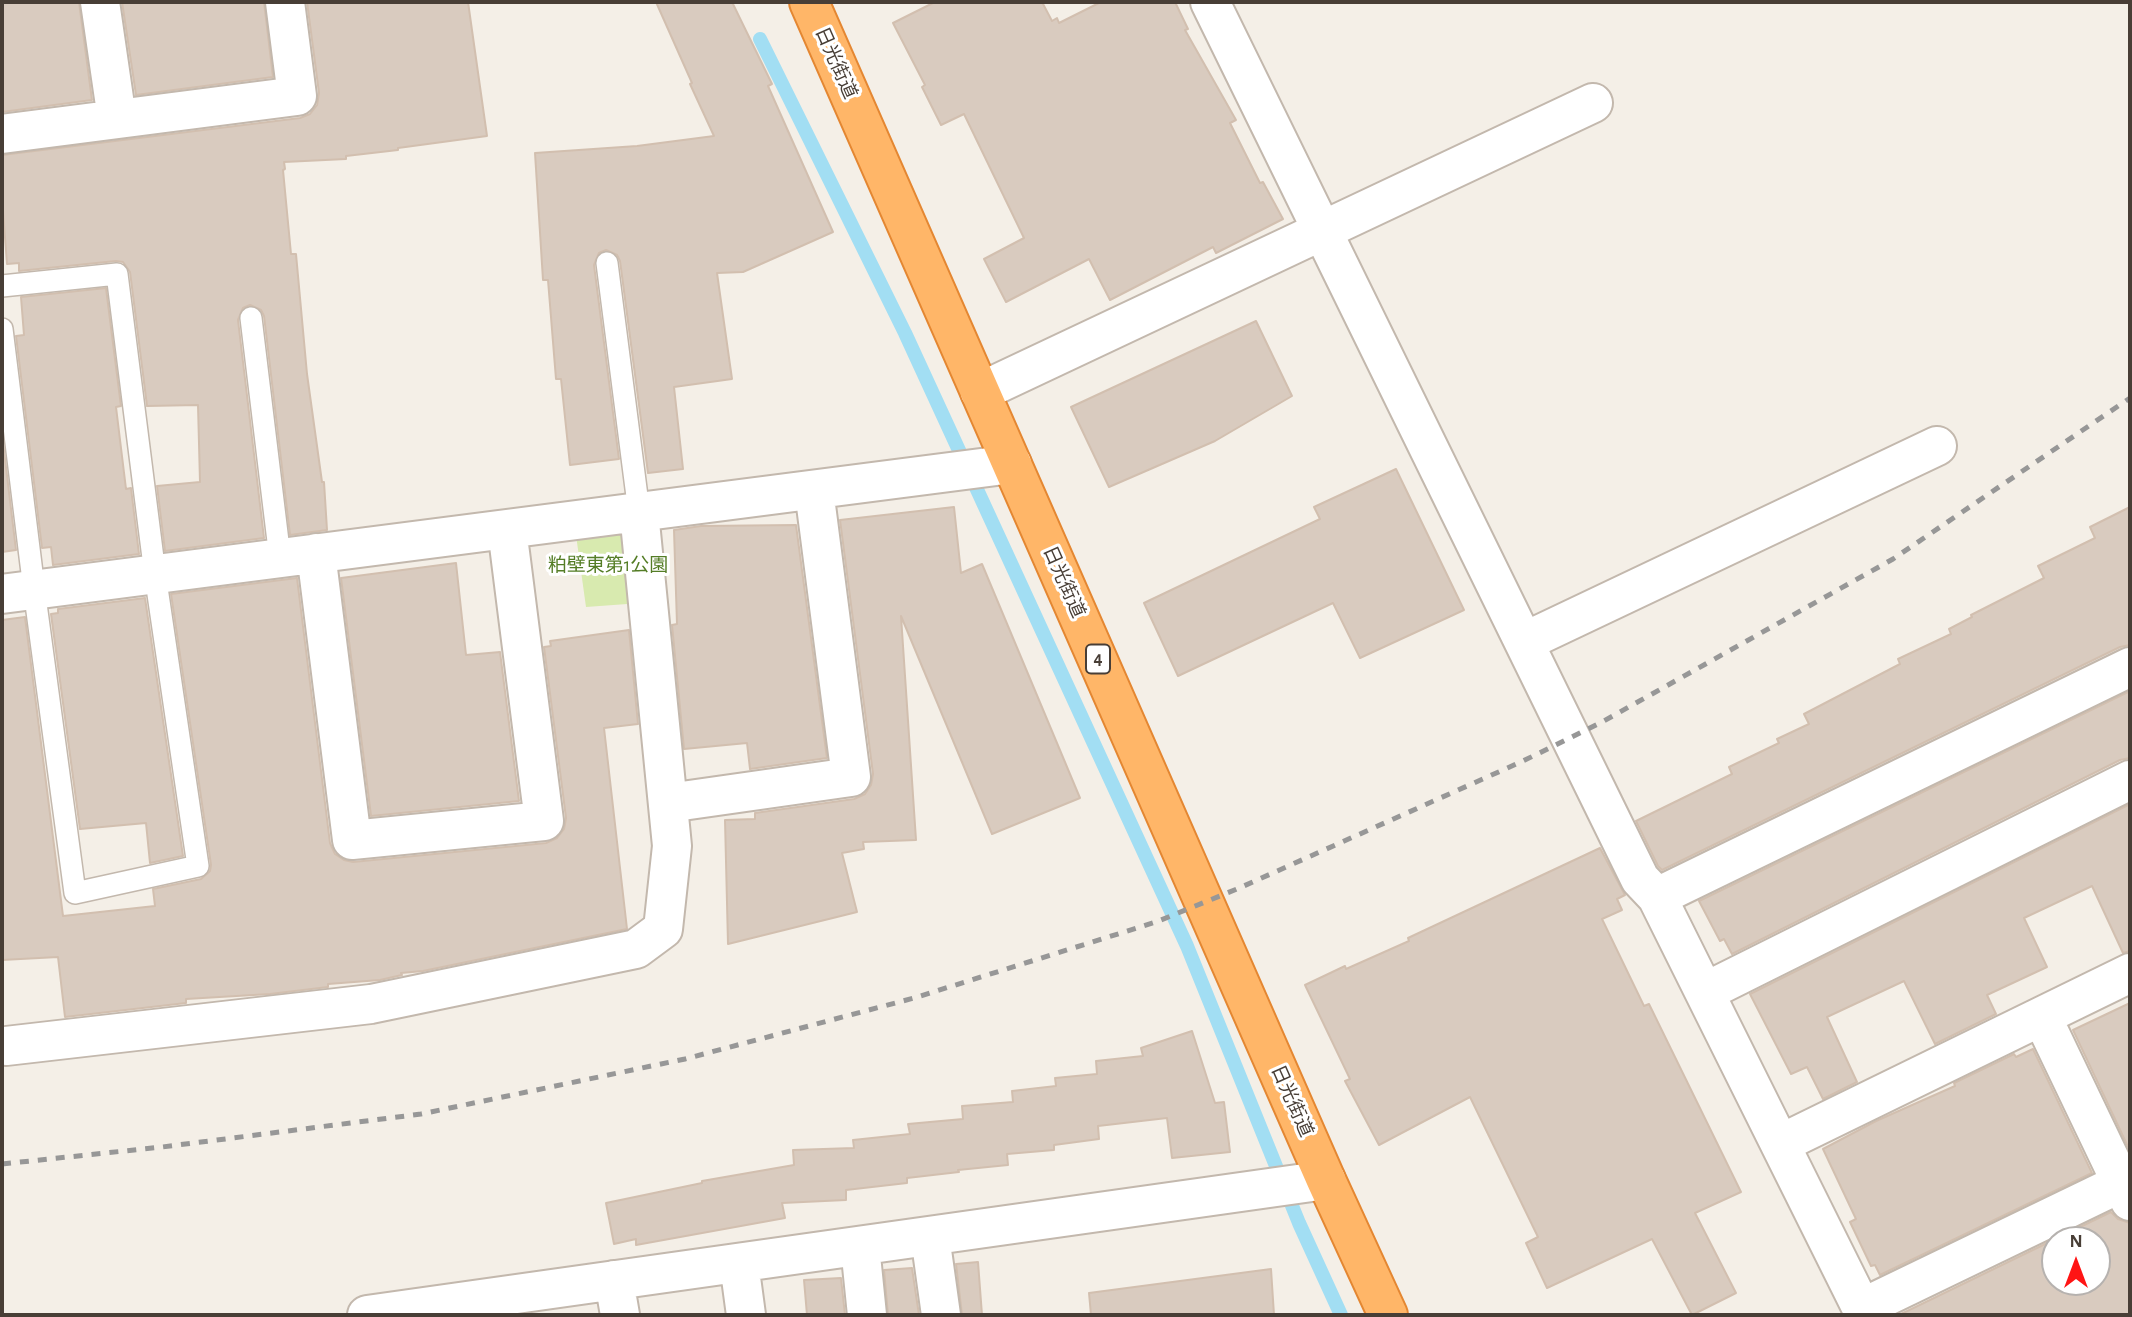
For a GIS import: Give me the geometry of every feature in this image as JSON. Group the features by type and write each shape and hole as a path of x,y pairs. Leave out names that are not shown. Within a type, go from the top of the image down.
{"highway":[{"name":"日光街道","path":"809,2 1326,1180 1388,1315"}],"street":[{"path":"100,2 117,119"},
{"path":"2,134 297,96 285,2"},
{"path":"1210,2 1640,879 1657,897 1863,1312 2126,1192 2042,1017"},
{"path":"980,392 1593,103"},
{"path":"1524,642 1937,446"},
{"path":"18,592 1012,464"},
{"path":"668,803 851,777 814,490"},
{"path":"6,1046 371,1004 636,949 663,929 672,846 639,512"},
{"path":"298,556 352,840 544,821 507,529"},
{"path":"1657,897 2130,667"},
{"path":"1705,992 2130,780"},
{"path":"1780,1144 2130,973"},
{"path":"372,1315 617,1298 739,1263 1326,1180"},
{"path":"930,1236 941,1315"},
{"path":"860,1246 867,1315"},
{"path":"739,1263 746,1315"}],"lane":[{"path":"607,263 639,512"},
{"path":"2,286 117,274 155,574 198,866 75,893 18,592 2,329"},
{"path":"251,318 298,556"}],"green space":[{"name":"粕壁東第1公園","path":"631,520 641,603 586,607 575,528"}],"building":[{"path":"2,2 79,2 92,100 2,112"},
{"path":"122,2 264,2 273,77 136,95"},
{"path":"307,2 468,2 487,136 346,156 346,159 284,162 291,254 296,254 307,374 324,482 327,530 290,535 264,316 261,310 250,305 243,308 238,320 264,538 165,551 157,486 200,482 198,405 147,406 130,272 123,262 19,271 19,263 7,264 2,155 300,118 310,114 317,105 319,93"},
{"path":"656,2 732,2 772,84 768,86 833,232 743,272 717,273 732,379 674,387 683,469 648,473 620,261 617,255 606,250 599,253 594,265 619,459 570,465 561,379 556,379 548,280 543,280 535,153 637,146 714,136"},
{"path":"935,2 1042,2 1052,21 1057,18 1059,23 1101,2 1175,2 1188,29 1185,30 1236,120 1230,123 1260,183 1263,182 1283,219 1216,253 1213,247 1110,300 1089,259 1006,302 984,259 1024,238 964,114 941,125 922,87 925,85 893,23"},
{"path":"106,288 121,406 116,407 126,489 131,488 139,554 53,565 51,547 42,548 16,336 24,335 21,297"},
{"path":"1256,321 1292,396 1215,441 1109,487 1071,407"},
{"path":"2,434 16,550 2,552"},
{"path":"1396,469 1464,610 1360,658 1333,603 1178,676 1144,603 1320,519 1314,507"},
{"path":"954,507 961,573 982,564 1080,798 992,834 901,616 916,840 863,842 864,849 842,853 857,912 728,944 725,820 755,819 755,813 854,799 865,794 871,785 873,774 840,520"},
{"path":"2130,507 2130,645 2120,647 1662,870 1658,866 1636,821 1732,774 1729,767 1779,743 1777,739 1809,724 1804,714 1900,664 1898,659 1951,634 1949,629 1972,617 1971,615 2044,578 2038,566 2095,538 2090,527"},
{"path":"796,525 827,758 750,769 747,743 684,749 672,625 677,624 674,530 701,526"},
{"path":"456,563 466,655 500,652 519,801 371,816 341,578"},
{"path":"297,578 330,843 335,854 353,862 546,843 557,838 564,829 566,818 544,647 551,646 550,641 629,630 638,724 604,728 627,929 423,971 401,973 402,975 380,980 328,984 328,987 270,994 186,999 186,1003 65,1017 58,957 2,960 2,620 25,617 63,916 155,906 153,889 201,879 210,871 211,865 171,594"},
{"path":"145,598 183,856 150,863 146,823 80,829 51,614 58,613 58,609"},
{"path":"2130,691 2130,758 2120,760 1732,954 1724,939 1720,941 1699,901"},
{"path":"2130,804 2130,951 2123,953 2092,886 2024,918 2047,967 1987,995 1996,1014 1935,1044 1904,981 1827,1017 1857,1082 1823,1099 1807,1067 1791,1074 1750,994"},
{"path":"1600,848 1625,895 1617,899 1622,910 1602,919 1644,1006 1649,1004 1741,1192 1695,1213 1736,1293 1692,1315 1652,1239 1547,1288 1526,1243 1538,1237 1470,1097 1379,1145 1345,1081 1350,1079 1305,985 1409,941 1408,938"},
{"path":"2130,1003 2130,1151 2073,1030"},
{"path":"1192,1031 1215,1103 1224,1102 1230,1152 1172,1158 1167,1118 1098,1126 1099,1139 1054,1145 1054,1150 1007,1154 1008,1165 958,1170 959,1172 907,1178 907,1183 846,1190 846,1200 782,1203 785,1218 636,1245 636,1239 614,1244 606,1203 702,1181 794,1165 793,1150 854,1148 853,1140 910,1134 908,1124 963,1119 962,1106 1013,1102 1012,1091 1056,1086 1055,1078 1097,1074 1096,1061 1143,1056 1141,1048"},
{"path":"2033,1049 2092,1173 1880,1275 1875,1265 1871,1266 1850,1222 1856,1219 1823,1149 1876,1121 1955,1086 1954,1083 2014,1054 2016,1057"},
{"path":"2111,1212 2118,1219 2130,1223 2130,1315 1899,1315 2041,1246 2041,1296 2111,1296 2111,1226 2082,1226"},
{"path":"978,1262 982,1315 962,1315 956,1264"},
{"path":"912,1268 919,1315 888,1315 884,1270"},
{"path":"1271,1269 1274,1315 1091,1315 1089,1293"},
{"path":"841,1278 845,1315 807,1315 804,1280"}],"waterway":[{"path":"760,39 905,333 1187,946 1299,1223 1341,1315"}],"railway":[{"path":"2,1164 421,1114 685,1059 914,998 1156,922 1237,889 1523,761 1602,722 1893,559 2130,398"}]}
